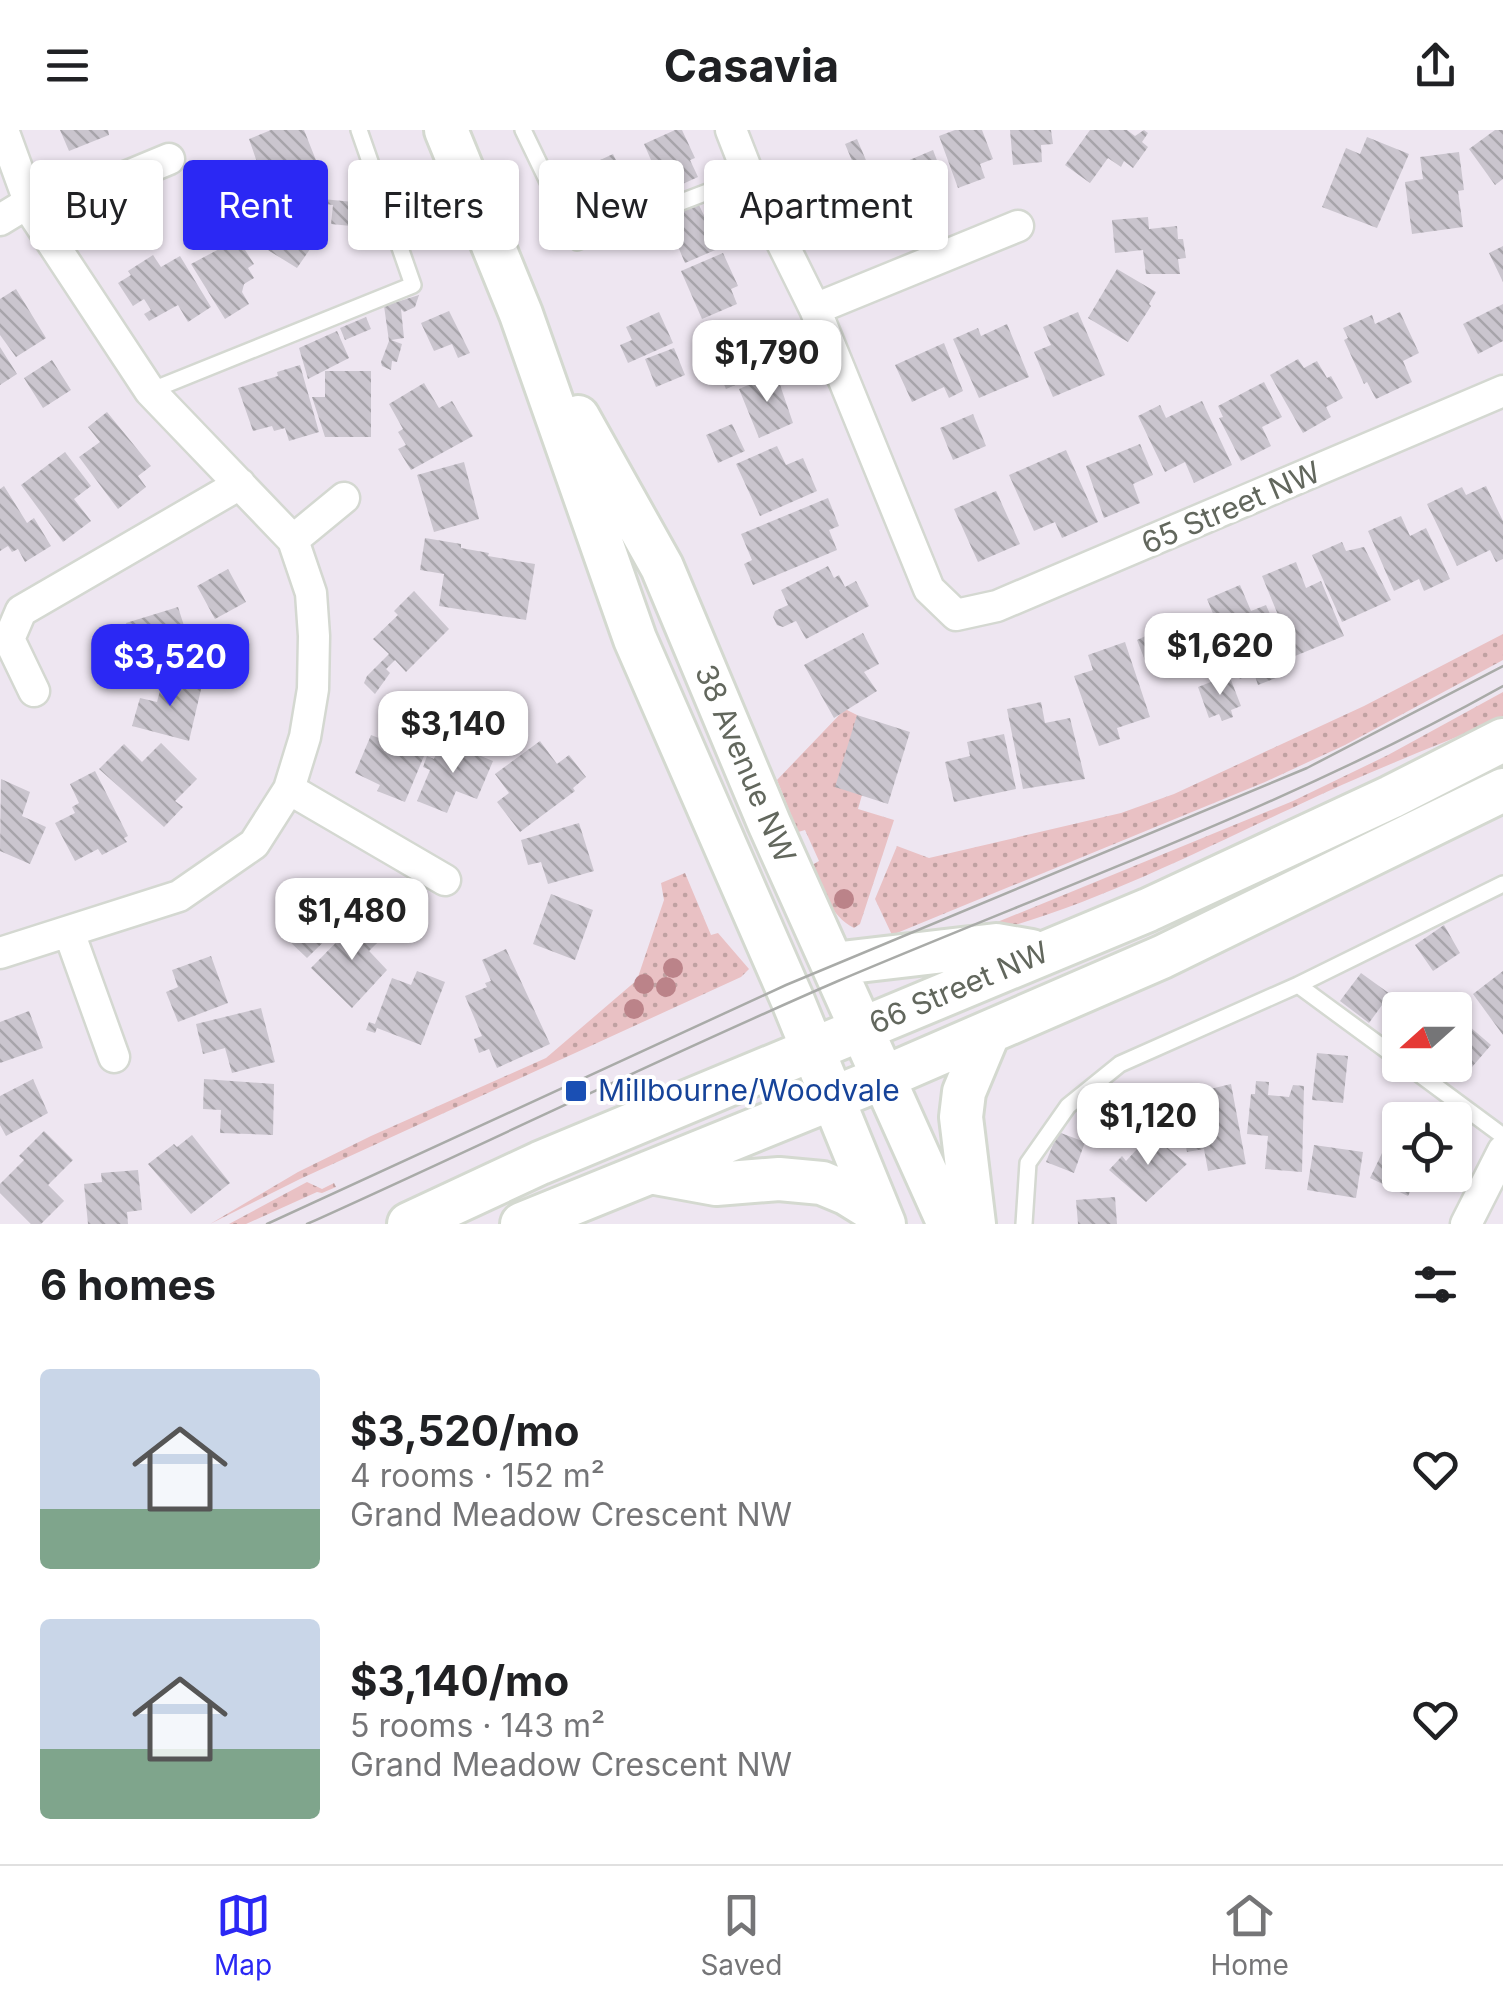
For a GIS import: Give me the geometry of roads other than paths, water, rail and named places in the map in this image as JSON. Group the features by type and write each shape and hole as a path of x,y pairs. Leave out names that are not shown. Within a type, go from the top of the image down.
{"main road":[{"name":"38 Avenue NW","path":"446,130 520,314 636,639 794,1001 882,1219"},
{"name":"38 Avenue NW","path":"520,314 662,567 769,822 949,1224"},
{"name":"66 Street NW","path":"409,1224 540,1164 1148,910 1503,740"},
{"name":"66 Street NW","path":"522,1224 886,1077 1162,957 1503,790"},
{"path":"833,964 996,945 1041,952"},
{"path":"974,1224 961,1118 964,1092 989,1032"},
{"path":"650,1172 716,1184 779,1179 822,1183 846,1193 882,1219"}],"street":[{"path":"3,130 30,206"},
{"path":"730,130 742,160"},
{"path":"163,161 169,159"},
{"path":"0,220 30,209"},
{"path":"786,250 815,308 1018,226"},
{"path":"0,953 179,896 254,844 288,789 306,737 313,689 311,593 294,540 150,390 58,250"},
{"name":"65 Street NW","path":"815,308 929,589 956,615 1014,598 1503,391"},
{"path":"34,691 9,640 21,611 240,484"},
{"path":"294,540 344,498"},
{"path":"288,789 445,880"},
{"path":"69,932 114,1057"},
{"path":"1466,1224 1503,1151"}],"lane":[{"path":"150,390 414,285 359,130"},
{"path":"523,130 576,242 704,193"},
{"path":"1024,1224 1028,1162 1068,1106 1120,1064 1298,984 1503,884"},
{"path":"1298,984 1382,1047"},
{"path":"1430,1082 1503,1136"}],"tram line":[{"path":"267,1224 786,985 1307,768 1503,666"},
{"path":"307,1224 838,981 1258,807 1503,686"}],"place":[{"name":"Millbourne/Woodvale","path":"576,1091"}]}
